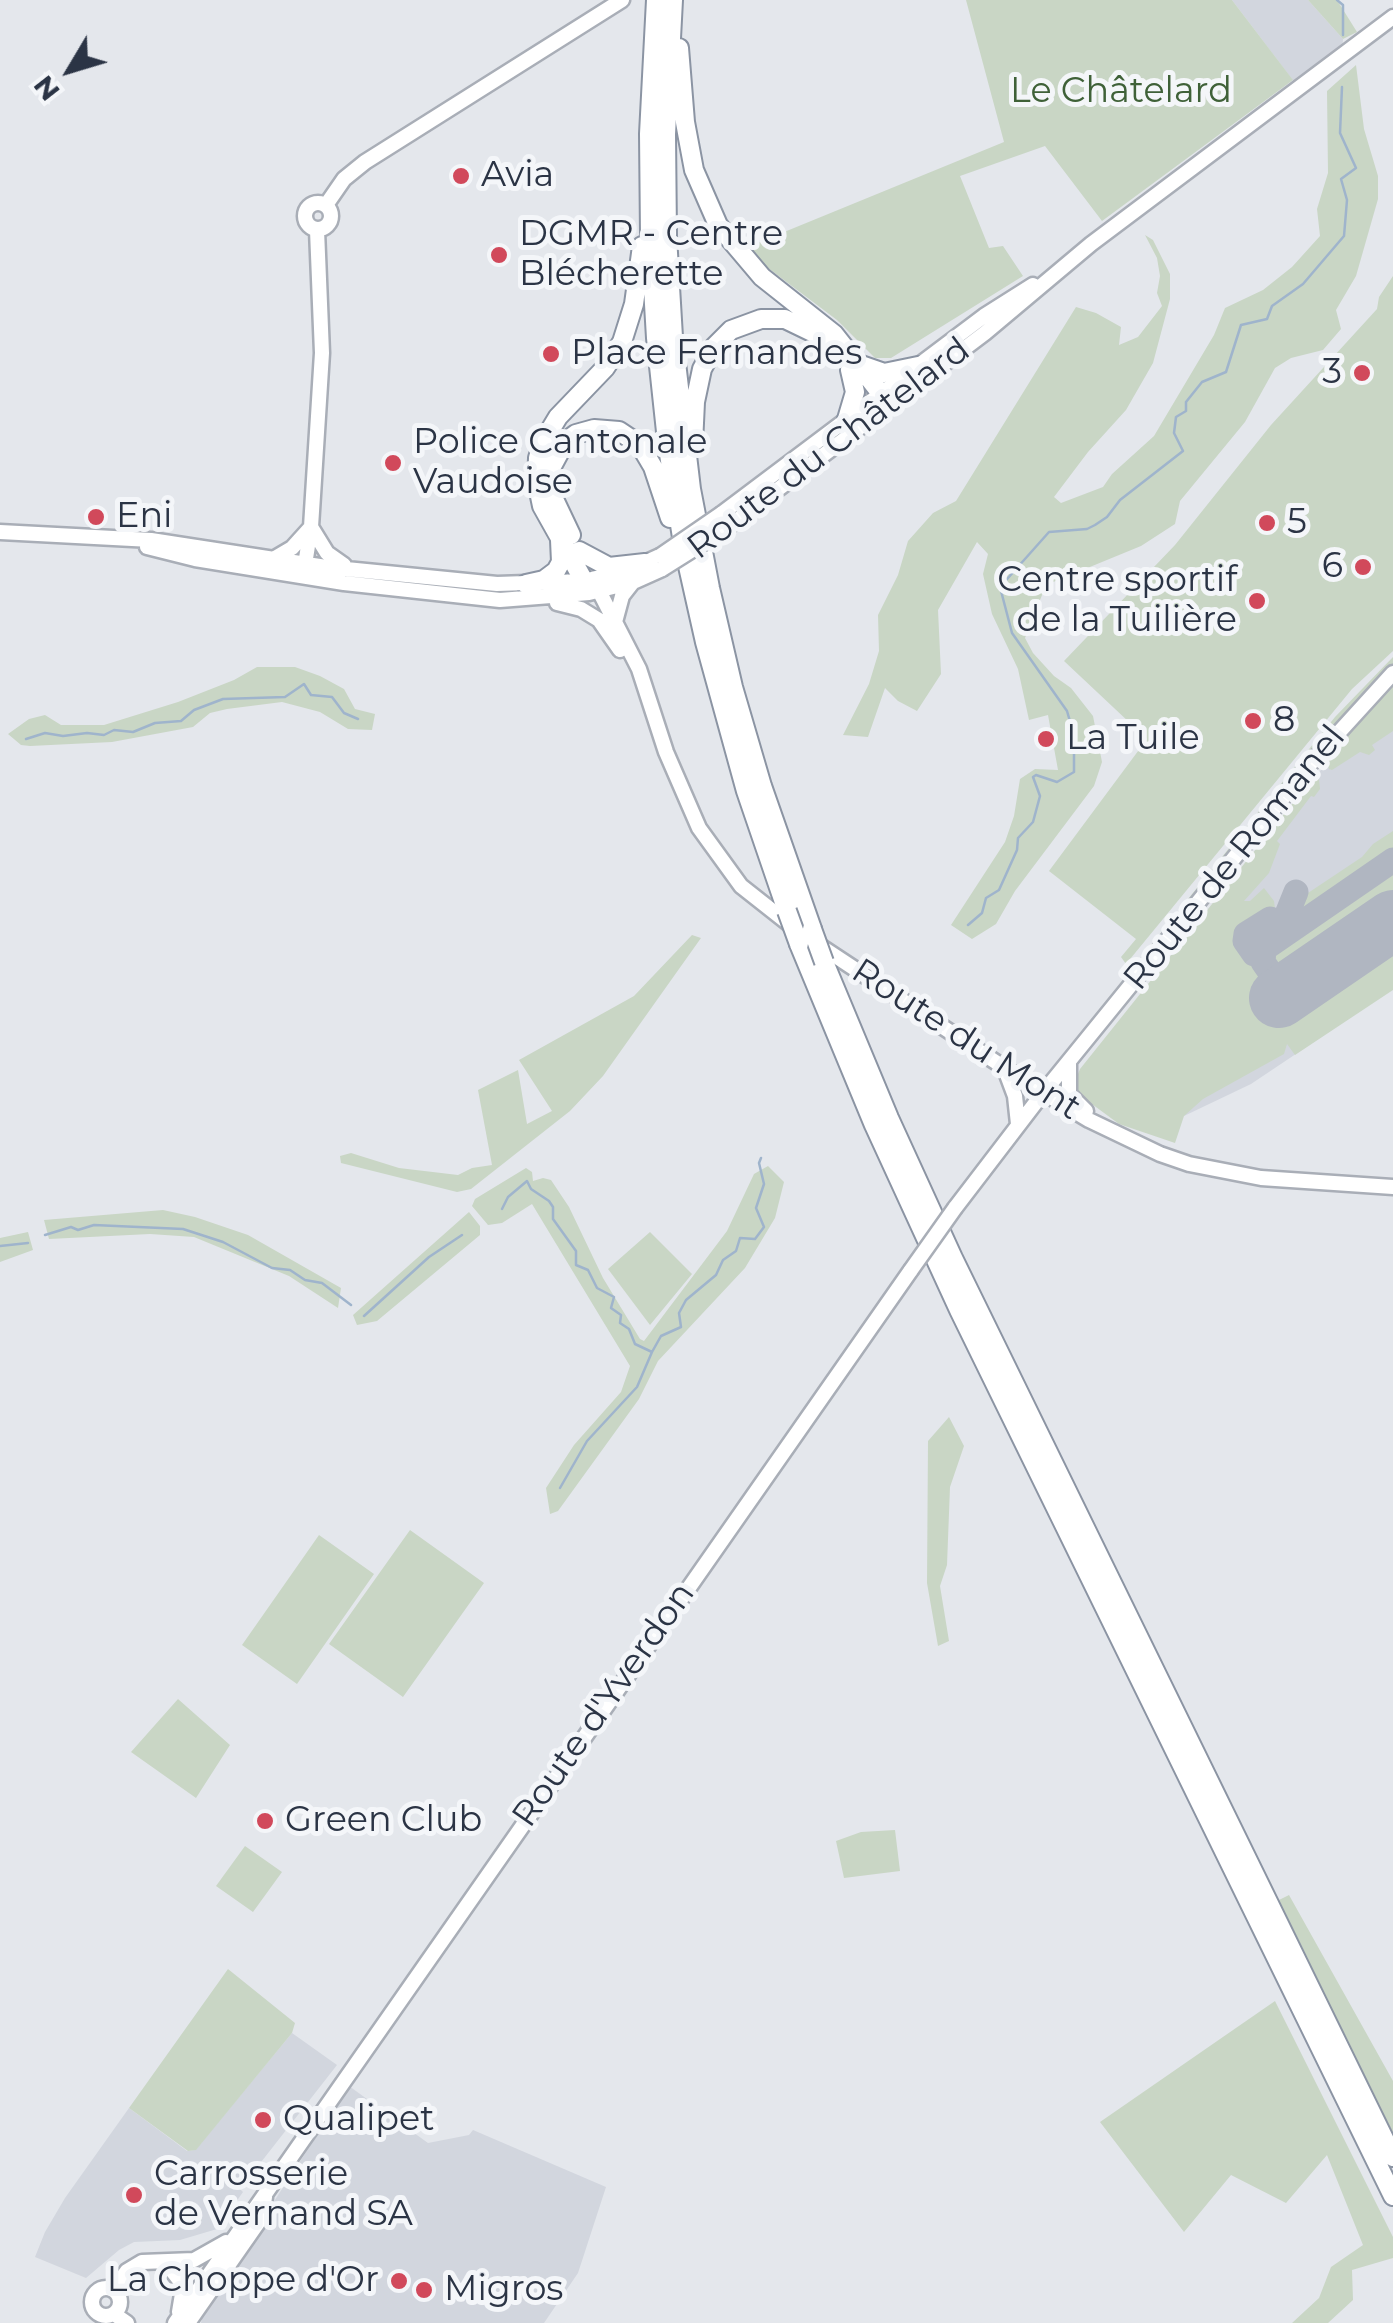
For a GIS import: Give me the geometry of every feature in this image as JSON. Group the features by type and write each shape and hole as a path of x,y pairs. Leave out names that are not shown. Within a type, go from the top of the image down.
{"highway":[{"path":"591,586 560,540 540,498 536,474 551,427 605,368 628,327 636,296 649,186 656,0"},
{"path":"674,0 687,134 694,170 708,205 726,237 752,268 824,324 883,401"},
{"path":"674,0 666,134 667,236 672,337 691,489 734,687 806,936 854,1078 945,1279 1393,2196"},
{"path":"649,186 659,372 690,575 731,741 787,911 824,962 960,1273 1393,2158"},
{"path":"691,489 700,376 714,347 731,330 761,319 793,322 855,367 884,373 918,366"},
{"path":"846,419 855,392 855,367"},
{"path":"591,586 553,497 551,468 561,447 576,434 594,428 612,430 634,440 648,456 690,575"},
{"path":"531,592 556,571 561,562 560,540"},
{"path":"579,551 609,567 656,563"}],"main road":[{"path":"304,570 311,527 322,353 317,230 326,228 331,221 326,205 344,180 365,162 622,0"},
{"name":"Route du Châtelard","path":"591,586 633,582 846,419 883,401 918,366 984,316 1050,275 1393,16"},
{"name":"Route du Châtelard","path":"591,586 656,563 724,530 883,401 1004,318 1050,275"},
{"path":"273,558 292,548 311,527"},
{"path":"311,527 326,552 371,579"},
{"path":"0,532 152,540 273,558 304,570 349,568"},
{"path":"122,540 195,558 371,579 465,582 531,592 582,609 611,624 622,596 633,582"},
{"path":"531,592 591,586"},
{"name":"Route du Mont","path":"591,586 638,668 654,720 700,828 722,863 752,896 820,946 1043,1093 1160,1154 1226,1173 1393,1187"},
{"name":"Route de Romanel","path":"1043,1093 1312,762 1393,673"},
{"path":"1070,1060 1069,1094 1114,1133"},
{"path":"1004,1068 1016,1096 1018,1124"},
{"name":"Route d'Yverdon","path":"180,2322 235,2236 911,1270 1043,1093"},
{"path":"180,2322 262,2217 266,2194"},
{"path":"113,2290 133,2266 142,2262 194,2260 235,2236"},
{"path":"166,2263 180,2281 180,2322"},
{"path":"100,2290 113,2290 120,2302 120,2318 96,2313 92,2300 100,2290"}],"shaded area":[{"path":"1232,0 1308,0 1343,39 1342,55 1298,87"},
{"path":"1393,688 1393,989 1251,1084 1184,1116 1082,1078 1312,779 1359,732"},
{"path":"292,2033 337,2065 240,2189 243,2192 217,2229 180,2240 134,2242 86,2278 35,2257 65,2198 129,2108 187,2151 195,2150"},
{"path":"349,2086 428,2143 469,2135 473,2130 606,2187 578,2273 544,2323 201,2323 204,2309"}],"green space":[{"name":"Le Châtelard","path":"966,0 1232,0 1293,80 1102,221 1045,146 960,176 989,248 1003,246 1023,276 891,358 875,358 837,320 760,262 750,246 1004,142"},
{"path":"1308,0 1337,0 1357,32 1343,39"},
{"path":"1356,65 1364,129 1378,176 1378,199 1356,276 1336,310 1341,329 1323,350 1291,358 1275,368 1245,422 1180,501 1175,524 1141,546 1046,585 1025,638 1033,653 1071,688 1093,716 1102,762 1094,786 1015,891 996,924 972,939 951,925 1005,842 1020,779 1035,769 1058,770 1048,715 1029,720 1018,669 992,614 983,574 988,554 977,542 938,610 941,674 917,711 885,688 868,737 843,735 869,684 879,651 878,615 898,575 908,541 933,513 956,501 1076,307 1121,327 1119,345 1138,337 1162,306 1157,293 1157,258 1145,235 1153,240 1170,274 1170,299 1153,363 1126,410 1054,497 1061,503 1103,487 1154,436 1214,335 1225,308 1263,290 1292,267 1320,236 1317,209 1328,173 1327,91"},
{"name":"Centre sportif de la Tuilière","path":"1393,276 1393,651 1352,689 1126,964 1121,957 1136,939 1049,871 1147,739 1064,661 1175,545 1271,425 1377,309 1379,297"},
{"path":"1393,657 1393,664 1318,744 1178,919 1170,922 1075,1039 1335,717"},
{"path":"257,667 295,667 344,689 355,709 375,714 372,730 348,729 320,712 282,702 210,713 193,727 112,742 30,746 21,745 8,734 29,719 45,715 61,725 104,725 178,702"},
{"path":"1393,685 1393,731 1372,745 1375,750 1369,755 1360,752 1329,769 1326,761 1335,748"},
{"path":"1312,779 1319,779 1320,789 1277,841 1280,844 1269,873 1244,901 1250,901 1264,888 1275,909 1236,936 1287,1012 1393,940 1393,990 1295,1055 1287,1044 1284,1054 1203,1099 1184,1116 1175,1143 1119,1124 1081,1096 1077,1099 1074,1084 1080,1069"},
{"path":"1393,831 1393,854 1295,917 1308,893"},
{"path":"1393,866 1393,902 1293,970 1280,972 1273,966 1270,957 1276,945"},
{"path":"692,935 701,938 603,1076 570,1111 471,1189 457,1192 341,1163 340,1156 351,1153 399,1168 458,1175 492,1165 478,1090 518,1070 527,1124 552,1111 519,1060 634,996"},
{"path":"768,1166 784,1182 775,1218 745,1268 658,1361 639,1399 558,1511 550,1514 546,1488 574,1445 621,1392 630,1366 532,1204 502,1223 488,1225 472,1206 475,1199 526,1168 532,1172 533,1181 551,1180 569,1207 603,1278 644,1341 727,1231 754,1174"},
{"path":"163,1210 248,1235 341,1288 338,1308 289,1276 194,1237 150,1234 49,1239 44,1220"},
{"path":"469,1212 480,1226 480,1235 377,1321 357,1325 353,1315"},
{"path":"28,1232 33,1250 0,1262 0,1238"},
{"path":"650,1232 692,1274 650,1325 608,1269"},
{"path":"949,1417 964,1446 950,1487 947,1565 940,1586 949,1641 938,1646 927,1583 928,1441"},
{"path":"410,1530 484,1583 403,1697 329,1644"},
{"path":"319,1535 374,1574 297,1684 242,1645"},
{"path":"178,1699 230,1745 196,1798 131,1752"},
{"path":"895,1830 900,1871 844,1878 836,1841 861,1832"},
{"path":"245,1846 282,1872 253,1912 216,1886"},
{"path":"1289,1895 1393,2081 1393,2133 1279,1900"},
{"path":"228,1969 295,2023 292,2033 196,2150 188,2151 129,2108"},
{"path":"1275,2001 1393,2237 1393,2258 1352,2270 1353,2300 1328,2323 1292,2323 1319,2298 1331,2267 1363,2245 1327,2155 1286,2203 1231,2175 1184,2232 1100,2122"}],"waterway":[{"path":"1337,0 1343,5 1343,35"},
{"path":"968,925 982,913 986,898 999,890 1017,850 1018,838 1033,822 1040,796 1033,777 1057,782 1074,772 1074,735 1067,711 1012,633 1000,587 1049,532 1095,525 1120,500 1183,451 1174,433 1176,417 1186,411 1186,402 1202,382 1226,372 1241,325 1267,319 1272,306 1303,284 1344,236 1347,200 1341,179 1356,168 1340,133 1342,87"},
{"path":"26,739 45,733 63,736 104,735 114,730 133,732 155,723 181,721 194,710 223,699 285,697 304,684 311,695 332,697 344,713 358,719"},
{"path":"502,1209 508,1197 527,1181 531,1189 549,1201 553,1219 576,1251 576,1265 588,1270 597,1288 614,1297 611,1308 621,1315 620,1323 629,1329 635,1344 652,1352 661,1336 681,1327 679,1313 686,1300 716,1275 723,1260 736,1251 740,1238 755,1239 764,1227 756,1208 764,1184 761,1158"},
{"path":"45,1235 94,1225 183,1229 223,1242 272,1268 290,1270 305,1280 322,1283 351,1305"},
{"path":"364,1316 429,1257 462,1235"},
{"path":"0,1246 28,1243"},
{"path":"560,1488 587,1441 637,1387 652,1352"}],"taxiway":[{"path":"1306,980 1290,983 1272,975 1263,962 1264,949 1393,860"},
{"path":"1277,939 1296,892"},
{"path":"1254,954 1245,941 1246,934 1270,919 1288,926 1302,922"}],"runway":[{"path":"1279,998 1393,920"}],"place":[{"name":"Avia","path":"461,176"},
{"name":"DGMR - Centre Blécherette","path":"499,255"},
{"name":"Place Fernandes","path":"551,354"},
{"name":"3","path":"1362,373"},
{"name":"Police Cantonale Vaudoise","path":"393,463"},
{"name":"Eni","path":"96,517"},
{"name":"5","path":"1267,523"},
{"name":"6","path":"1363,567"},
{"name":"Centre sportif de la Tuilière","path":"1257,601"},
{"name":"8","path":"1253,721"},
{"name":"La Tuile","path":"1046,739"},
{"name":"Green Club","path":"265,1821"},
{"name":"Qualipet","path":"263,2120"},
{"name":"Carrosserie de Vernand SA","path":"134,2195"},
{"name":"La Choppe d'Or","path":"399,2281"},
{"name":"Migros","path":"424,2290"}]}
